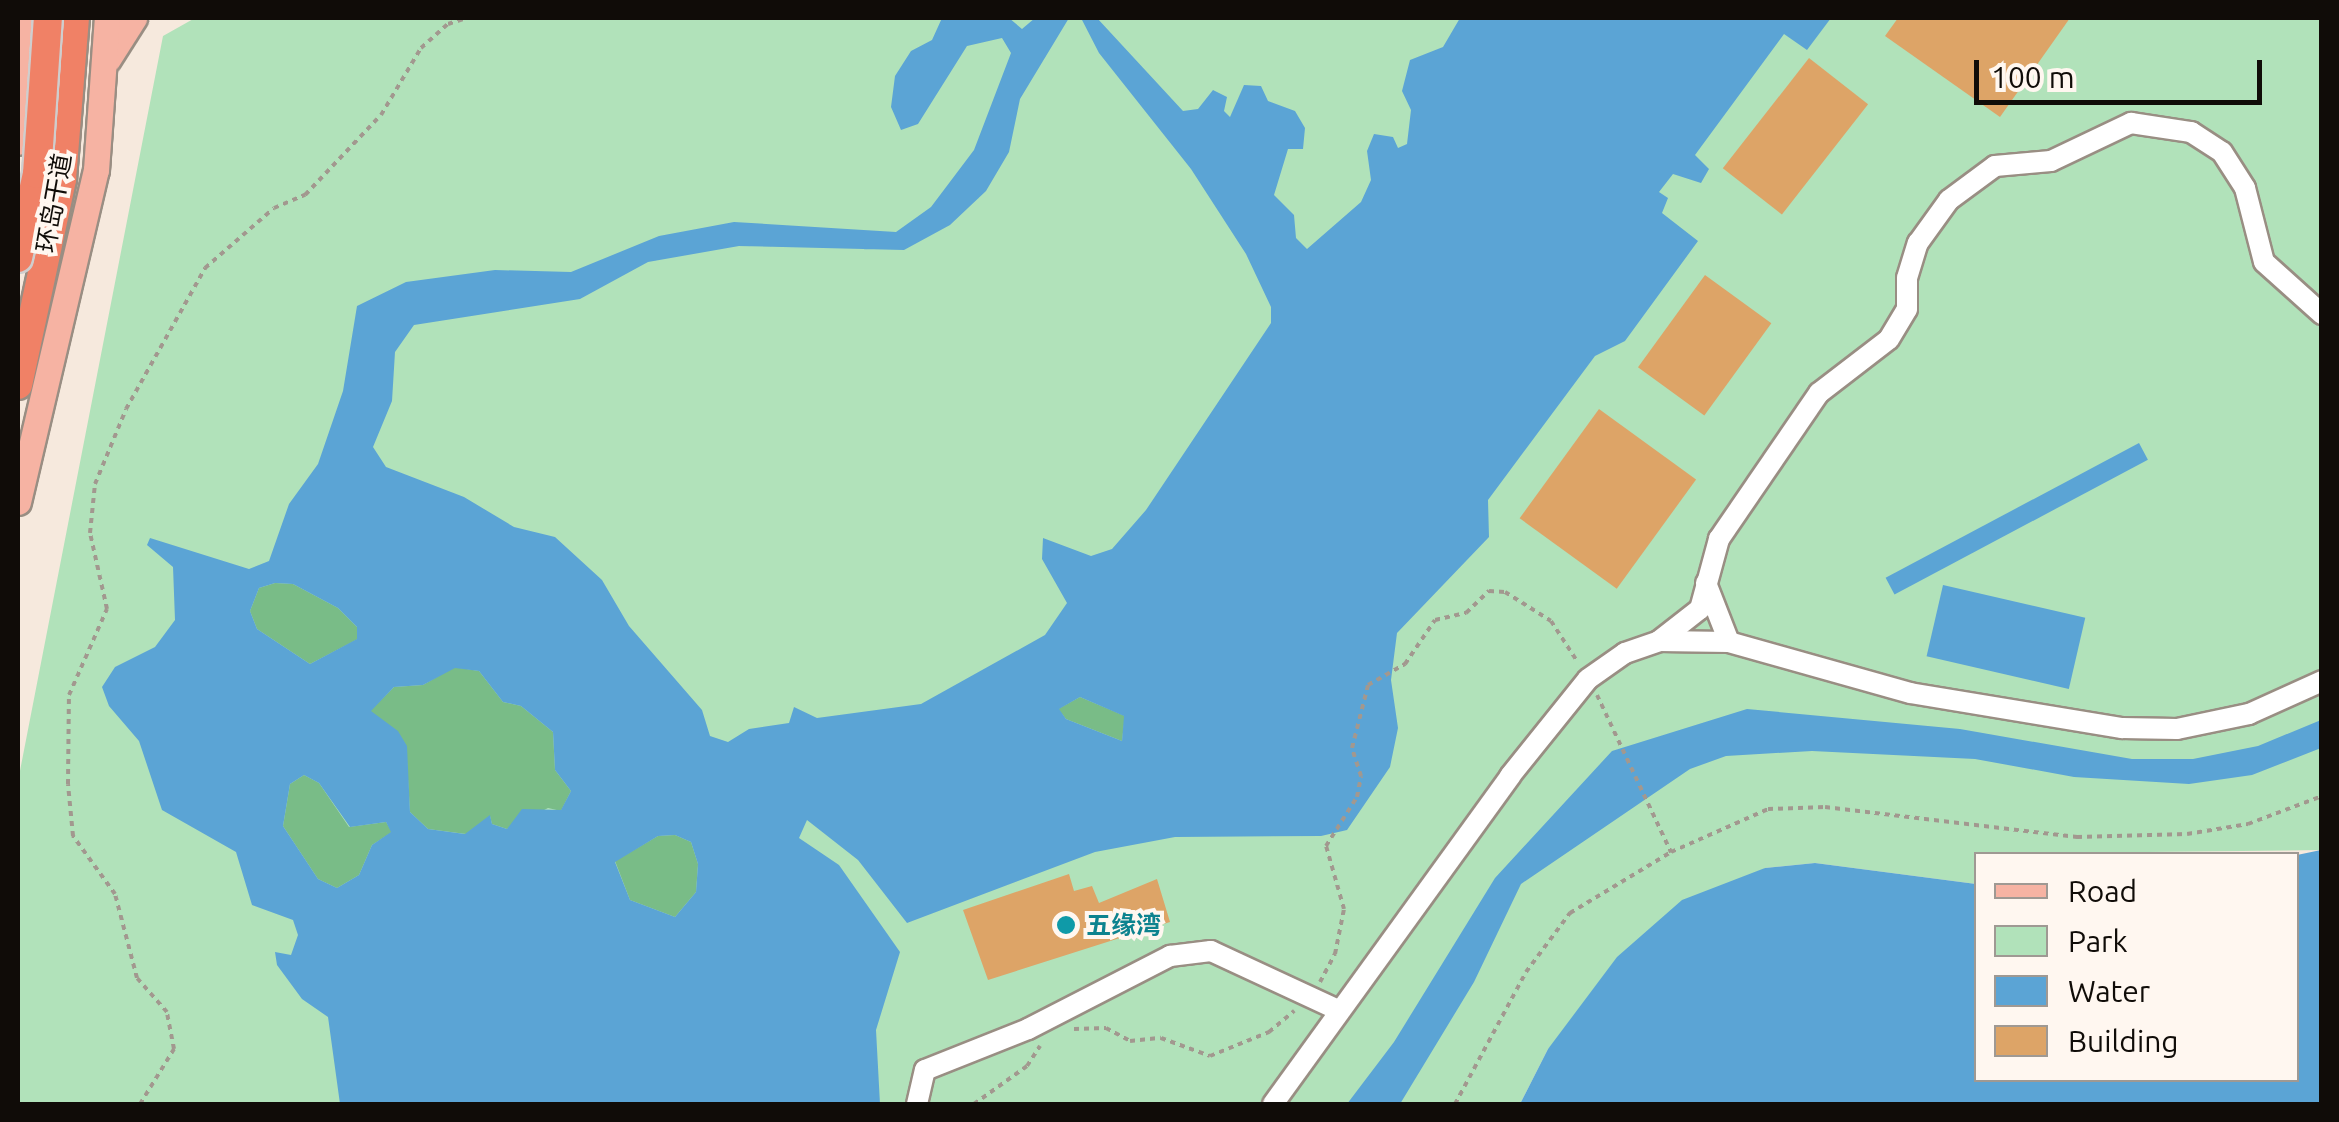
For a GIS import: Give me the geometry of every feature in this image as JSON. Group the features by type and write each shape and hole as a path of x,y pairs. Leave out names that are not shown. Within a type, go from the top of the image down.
{"highway":[{"name":"环岛干道","path":"18,386 62,179 75,18"},
{"name":"环岛干道","path":"18,258 36,174 32,25"}],"main road":[{"path":"18,142 32,25 56,18"},
{"path":"18,502 96,170 108,58 108,18"},
{"path":"108,58 134,18"}],"street":[{"path":"1273,1104 1588,678 1625,653 1659,641 1700,609 1718,539 1820,392 1898,324 1907,310 1907,278 1918,242 1949,200 1994,166 2052,160 2131,123 2191,132 2222,152 2245,188 2264,262 2322,314"},
{"path":"1706,581 1729,642"},
{"path":"1659,641 1729,642 1910,692 2122,728 2177,729 2249,714 2322,681"},
{"path":"916,1104 924,1070 1028,1029 1170,956 1211,951 1340,1011"}],"path":[{"path":"140,1104 174,1049 168,1012 137,978 115,894 73,836 68,784 69,696 107,609 90,533 96,484 126,409 205,268 274,208 305,195 382,115 421,48 448,24 467,18"},
{"path":"638,18 723,18"},
{"path":"1068,1030 1087,1025 1130,1042 1161,1038 1210,1056 1269,1032 1312,996 1335,954 1344,909 1328,839 1349,819 1358,798 1361,776 1352,748 1368,685 1405,664 1434,620 1466,614 1489,591 1506,592 1551,621 1588,678 1671,852"},
{"path":"1455,1104 1526,972 1570,913 1671,852 1768,808 1825,807 2077,837 2188,834 2248,824 2322,796"},
{"path":"974,1104 1027,1066 1050,1035"}],"green space":[{"path":"195,18 2321,18 2321,850 1974,852 1974,884 1815,863 1765,868 1548,1049 1520,1104 18,1104 18,781 163,36"},
{"path":"275,583 293,584 338,608 357,627 358,639 310,664 257,629 250,611 259,588"},
{"path":"454,667 479,671 503,702 521,706 553,732 555,770 571,791 561,811 548,808 507,829 492,824 490,816 466,834 428,829 410,812 406,746 370,711 394,687 423,685"},
{"path":"1080,697 1125,716 1122,741 1066,719 1058,709"},
{"path":"304,775 319,783 349,827 386,822 392,832 372,845 359,875 337,888 318,879 283,826 290,784"},
{"path":"675,835 691,842 698,864 696,892 675,917 630,900 615,861 658,836"}],"water":[{"path":"942,18 1009,18 1022,29 1035,18 1069,18 1020,99 1009,152 986,191 950,225 904,250 739,246 648,262 580,299 414,325 395,352 392,401 373,447 386,467 464,497 514,527 555,537 602,580 629,626 702,710 710,736 728,742 749,729 789,723 794,707 817,718 921,704 1045,635 1067,603 1042,559 1043,538 1091,556 1112,549 1146,510 1271,323 1271,307 1246,254 1191,169 1099,53 1081,18 1097,18 1183,111 1198,109 1213,90 1227,97 1224,111 1230,117 1244,85 1261,86 1268,101 1295,111 1305,128 1303,149 1288,149 1274,195 1294,215 1296,238 1307,249 1361,202 1371,180 1367,151 1374,134 1393,137 1398,148 1407,144 1411,110 1402,91 1410,60 1443,47 1460,18 1831,18 1807,50 1784,34 1695,155 1709,169 1701,183 1673,174 1659,192 1668,198 1662,213 1698,241 1625,341 1595,356 1488,500 1489,537 1397,633 1391,680 1398,728 1390,767 1347,830 1321,836 1175,837 1095,852 907,923 858,860 807,820 799,838 839,865 900,952 876,1030 880,1104 340,1104 328,1017 302,999 277,965 275,952 291,955 298,935 293,920 252,905 236,852 162,810 139,741 109,706 102,687 115,667 155,647 175,620 173,567 147,545 150,538 249,569 269,561 289,504 318,464 343,391 357,306 406,282 495,270 571,272 659,236 734,222 896,232 931,207 974,150 1011,53 1002,38 967,46 918,124 901,130 891,107 895,76 911,51 932,40","holes":["275,583 293,584 338,608 357,627 357,639 310,664 257,629 250,611 259,588","455,668 479,671 503,702 521,706 553,732 555,770 571,791 561,810 522,809 507,829 492,824 490,815 465,834 428,829 410,812 407,746 398,731 371,711 394,687 423,685","1080,697 1124,716 1122,741 1066,719 1059,709","304,775 319,783 350,827 386,822 391,832 372,845 359,875 337,888 318,879 283,826 290,784","675,835 691,842 698,864 696,892 675,917 630,900 615,862 658,836"]},
{"path":"2139,443 2148,460 1895,595 1886,578"},
{"path":"1943,585 2085,618 2069,689 1927,656"},
{"path":"1747,709 1960,729 2132,759 2193,759 2258,746 2321,720 2321,748 2252,775 2189,784 2074,777 1975,759 1812,751 1726,756 1690,769 1521,884 1474,982 1400,1104 1347,1104 1394,1042 1495,878 1612,751"},
{"path":"2321,850 2321,1104 1520,1104 1548,1049 1617,957 1682,900 1765,868 1815,863 1974,884 1974,1082 2299,1082 2299,855"}],"building":[{"path":"1898,18 2070,18 2000,117 1885,36"},
{"path":"1809,58 1868,104 1782,214 1723,168"},
{"path":"1705,275 1771,323 1704,415 1638,367"},
{"path":"1599,409 1696,480 1617,589 1520,518"},
{"name":"五缘湾","path":"1069,874 1074,891 1092,886 1099,903 1157,879 1170,922 988,980 963,910"}],"place":[{"name":"五缘湾","path":"1066,925"}]}
